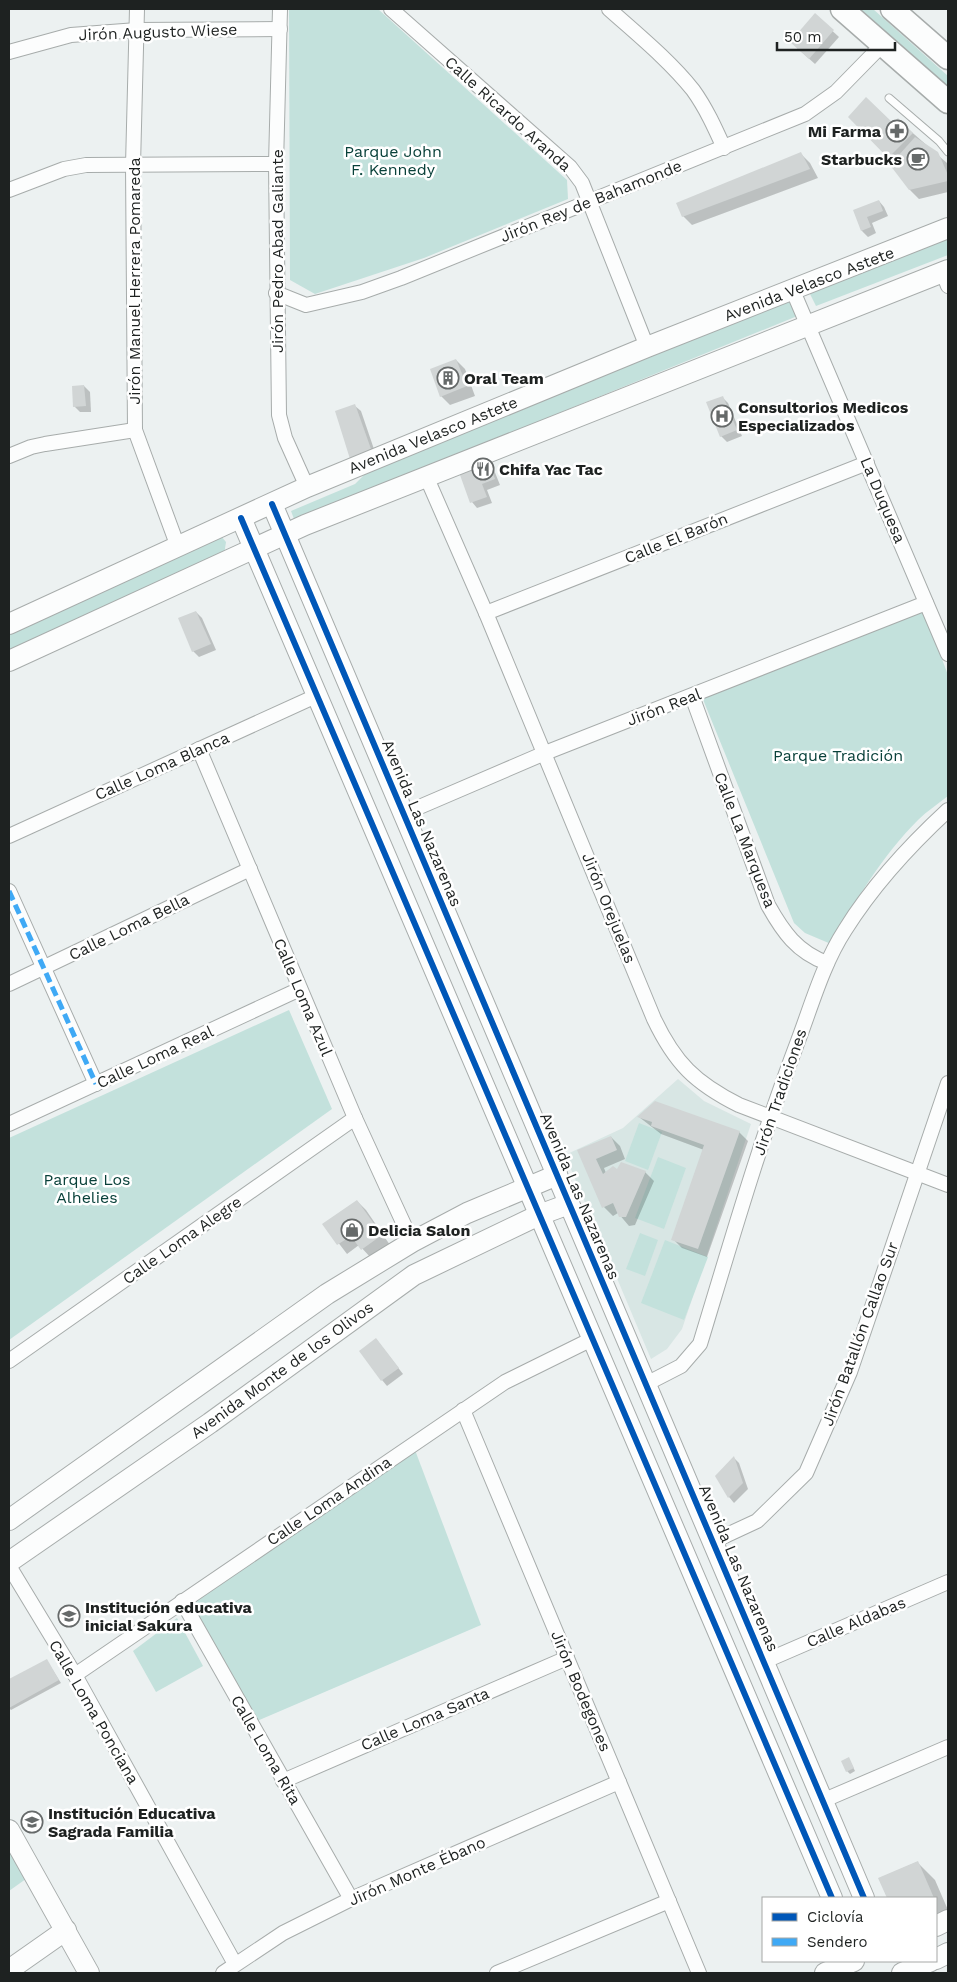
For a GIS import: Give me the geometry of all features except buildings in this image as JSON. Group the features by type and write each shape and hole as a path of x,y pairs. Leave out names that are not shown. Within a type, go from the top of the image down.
{"main road":[{"path":"842,9 948,102"},
{"path":"892,9 948,58"}],"street":[{"name":"Jirón Manuel Herrera Pomareda","path":"136,9 133,165 136,430 178,547"},
{"name":"Jirón Pedro Abad Galiante","path":"280,9 276,164 276,293 281,426 307,487"},
{"name":"Calle Ricardo Aranda","path":"391,9 570,167 582,183 647,347"},
{"path":"609,9 637,33 692,90 711,119 724,148"},
{"name":"Jirón Augusto Wiese","path":"9,52 71,35 137,30 280,29"},
{"name":"Jirón Rey de Bahamonde","path":"276,293 306,305 362,292 724,148 805,114 836,92 883,44"},
{"path":"9,190 64,169 86,165 276,164"},
{"name":"Avenida Velasco Astete","path":"9,624 307,487 647,347 793,291 948,228"},
{"path":"9,661 285,534 426,476 809,326 946,276"},
{"name":"La Duquesa","path":"793,291 948,654"},
{"path":"9,456 45,444 136,430"},
{"name":"Calle El Barón","path":"486,614 867,463"},
{"name":"Jirón Orejuelas","path":"426,476 545,753 666,1043 680,1064 714,1093 769,1117 948,1185"},
{"name":"Avenida Las Nazarenas","path":"272,504 864,1897"},
{"path":"241,518 832,1897"},
{"name":"Jirón Real","path":"403,814 545,753 926,603"},
{"name":"Calle Loma Blanca","path":"9,836 316,696"},
{"name":"Calle La Marquesa","path":"692,696 768,904 780,928 795,945 811,957 827,963"},
{"name":"Calle Loma Azul","path":"199,749 355,1118 412,1242"},
{"name":"Jirón Tradiciones","path":"646,1384 681,1366 700,1344 769,1117 827,963 844,931 874,888 913,844 948,810"},
{"name":"Calle Loma Bella","path":"9,984 250,869"},
{"path":"9,891 96,1084"},
{"name":"Calle Loma Real","path":"9,1124 300,989"},
{"name":"Jirón Batallón Callao Sur","path":"714,1542 757,1521 806,1473 850,1372 948,1083"},
{"name":"Calle Loma Alegre","path":"9,1361 355,1118"},
{"name":"Avenida Monte de los Olivos","path":"9,1520 327,1294 412,1242 468,1213 526,1186 557,1175"},
{"name":"Avenida Monte de los Olivos","path":"9,1562 210,1423 414,1275 539,1215 569,1204"},
{"name":"Calle Loma Andina","path":"75,1675 505,1382 592,1339"},
{"name":"Jirón Bodegones","path":"463,1410 699,1973"},
{"name":"Calle Loma Ponciana","path":"9,1566 75,1675 235,1964"},
{"name":"Calle Aldabas","path":"763,1662 948,1582"},
{"name":"Calle Loma Rita","path":"182,1601 351,1899"},
{"name":"Calle Loma Santa","path":"284,1781 567,1658"},
{"path":"822,1801 948,1748"},
{"name":"Jirón Monte Ébano","path":"222,1973 283,1933 351,1899 619,1782"},
{"path":"9,1830 89,1973"},
{"path":"497,1973 669,1901"},
{"path":"9,1970 66,1930"},
{"path":"825,1973 852,1962"},
{"path":"902,1973 929,1962"}],"lane":[{"path":"889,98 939,141 948,152"}],"shaded area":[{"path":"678,1079 704,1101 751,1124 682,1329 667,1349 651,1359 565,1155 623,1128"}],"green space":[{"name":"Parque John F. Kennedy","path":"289,9 378,9 567,180 568,199 424,258 315,294 290,280"},
{"path":"852,9 873,9 948,76 948,93"},
{"path":"948,236 948,255 816,306 809,292"},
{"path":"786,300 798,310 795,317 294,519 291,511 355,484 367,472"},
{"path":"220,535 226,542 224,555 9,651 9,634"},
{"name":"Parque Tradición","path":"923,609 948,675 948,796 921,817 881,863 831,944 805,933 794,923 702,697"},
{"name":"Parque Los Alhelies","path":"289,1010 332,1109 9,1340 9,1138"},
{"path":"639,1123 662,1132 648,1170 625,1161"},
{"path":"658,1157 686,1168 664,1229 635,1218"},
{"path":"640,1233 658,1240 645,1276 626,1269"},
{"path":"665,1240 708,1257 684,1320 641,1303"},
{"path":"415,1450 481,1625 257,1721 190,1603"},
{"path":"177,1618 203,1666 156,1692 133,1651"},
{"path":"9,1838 30,1876 9,1891"}],"marked path":[{"path":"9,891 96,1084"}],"cycle path":[{"path":"272,504 864,1897"},
{"path":"241,518 832,1897"}],"place":[{"name":"Mi Farma","path":"897,131"},
{"name":"Starbucks","path":"918,159"},
{"name":"Oral Team","path":"448,378"},
{"name":"Consultorios Medicos Especializados","path":"722,416"},
{"name":"Chifa Yac Tac","path":"483,469"},
{"name":"Delicia Salon","path":"352,1230"},
{"name":"Institución educativa inicial Sakura","path":"69,1616"},
{"name":"Institución Educativa Sagrada Familia","path":"32,1822"}]}
